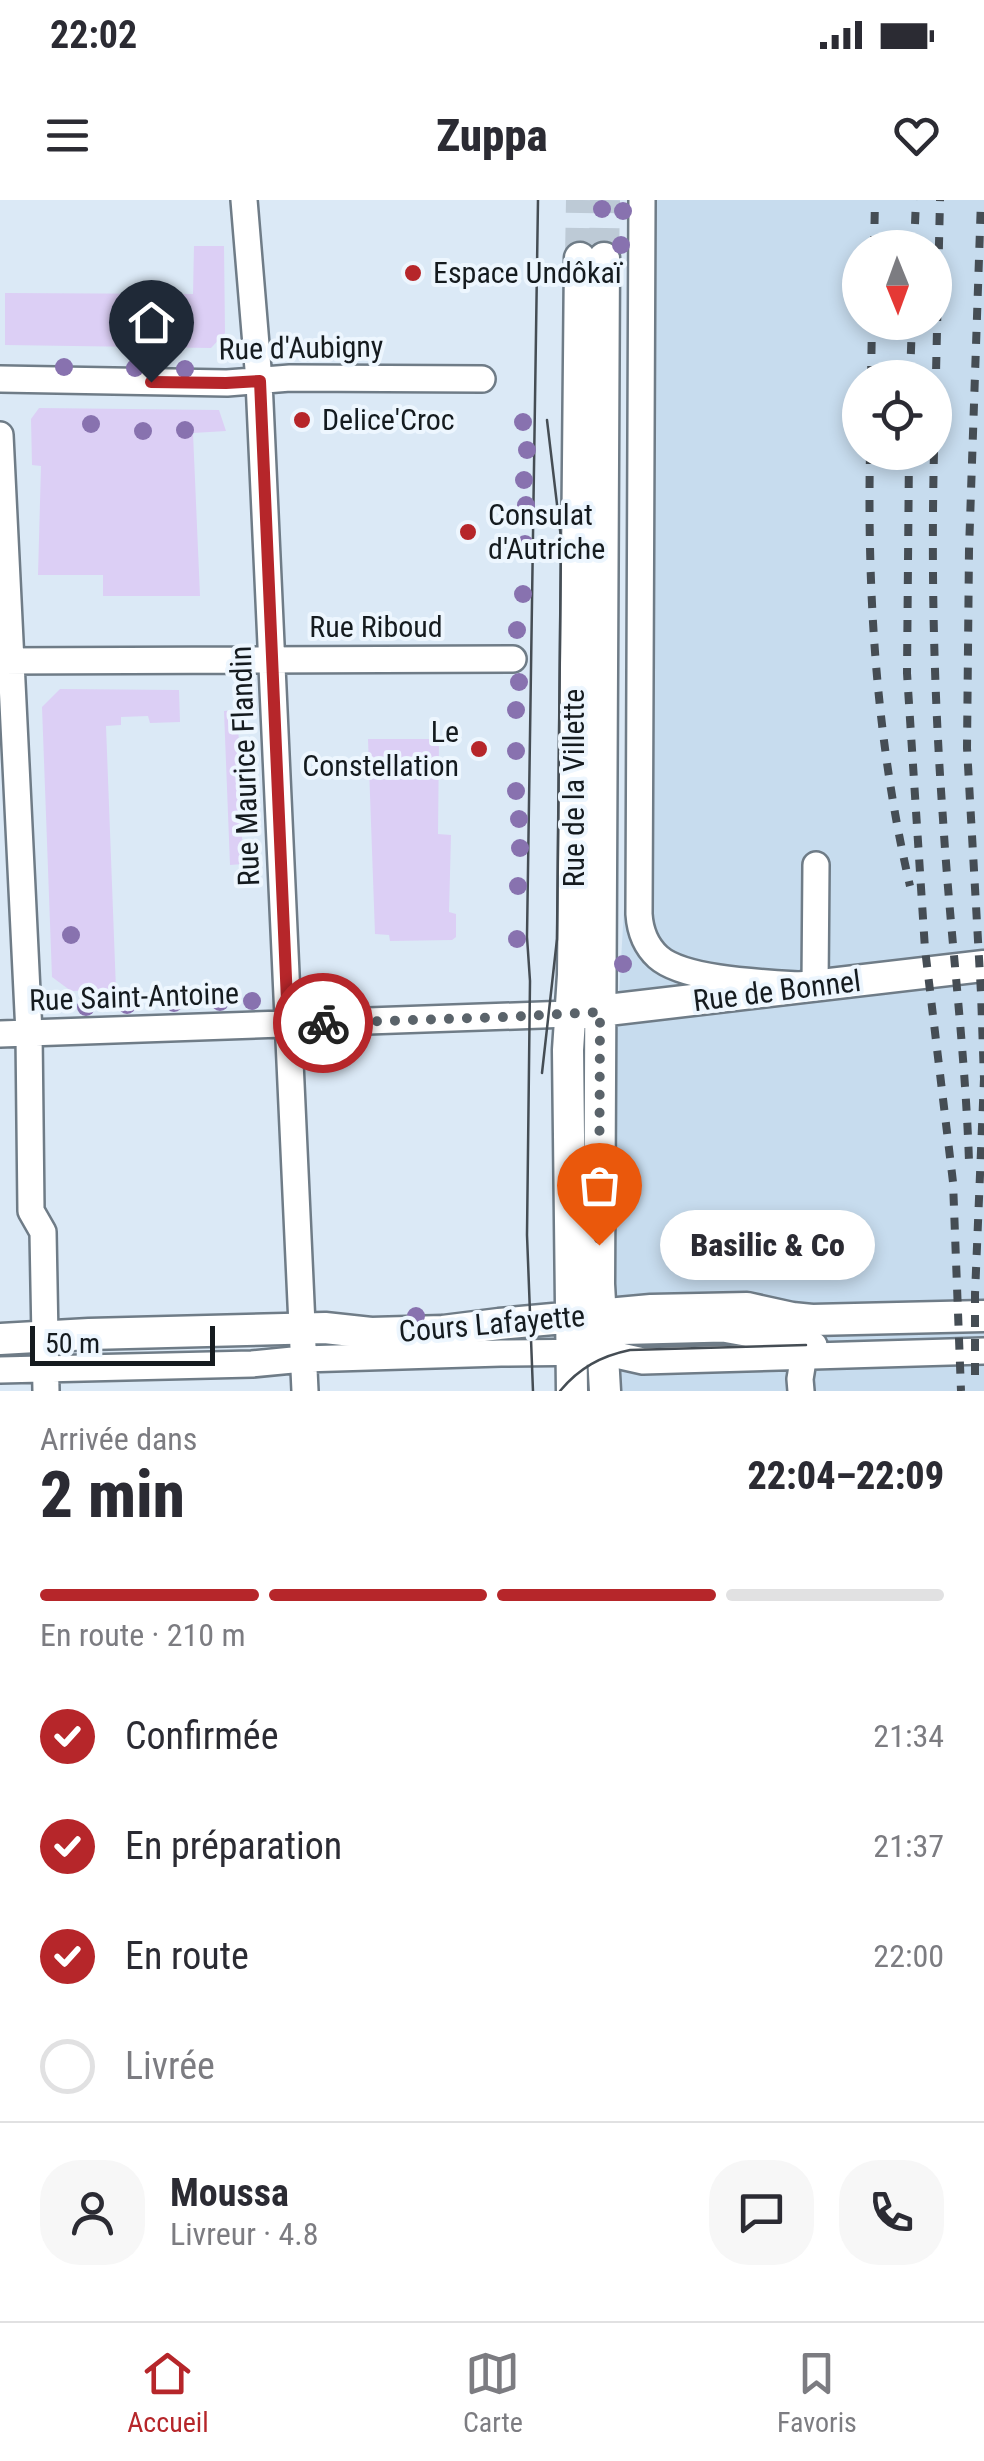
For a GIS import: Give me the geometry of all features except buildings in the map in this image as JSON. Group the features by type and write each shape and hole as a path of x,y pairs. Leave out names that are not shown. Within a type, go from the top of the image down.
{"main road":[{"name":"Rue de la Villette","path":"584,1013 573,975 592,258 600,952 584,1013 586,1335"},
{"name":"Rue de Bonnel","path":"584,1013 984,966"},
{"name":"Cours Lafayette","path":"0,1339 46,1336 302,1345 337,1328 371,1333 586,1335 651,1310 746,1308 807,1340 984,1316"},
{"path":"572,1391 586,1335"},
{"path":"586,1335 605,1391"}],"street":[{"name":"Rue Maurice Flandin","path":"244,200 260,381 305,1391"},
{"path":"642,200 639,921 643,936 657,956 673,966 716,978 814,986 816,865"},
{"name":"Rue d'Aubigny","path":"0,378 226,383 444,368 482,379"},
{"path":"0,435 6,661 29,1033 31,1211 42,1232 46,1380"},
{"name":"Rue Riboud","path":"6,661 513,659"},
{"path":"600,952 639,921"},
{"name":"Rue Saint-Antoine","path":"0,1034 584,1013"},
{"path":"0,1370 46,1380 252,1364 302,1345 501,1353 586,1335 643,1361 807,1340 984,1340"},
{"path":"807,1340 984,1351"},
{"path":"801,1391 807,1340"}],"shaded area":[{"path":"655,200 984,200 984,1391 615,1391 610,1312 616,1047 631,788"},
{"path":"194,246 224,246 225,333 211,348 5,345 5,293 193,294"},
{"path":"39,408 219,410 226,431 193,433 200,596 103,596 103,575 38,575 41,466 32,465 31,419"},
{"path":"60,689 179,690 180,722 150,723 148,716 121,717 121,725 106,726 116,990 71,991 52,977 42,707"},
{"path":"234,710 238,719 243,864 230,865 224,711"},
{"path":"368,739 439,739 438,834 451,835 449,912 456,914 456,937 452,940 390,941 389,935 375,934"}],"tunnel":[{"path":"580,258 581,200"},
{"path":"604,258 605,200"}],"tram line":[{"path":"533,1391 527,1235 527,937 538,200"},
{"path":"542,1073 557,939 561,538 547,420"},
{"path":"560,1391 591,1364 630,1350 806,1345"}],"railway":[{"path":"874,230 875,200"},
{"path":"915,230 916,200"},
{"path":"936,360 940,200"},
{"path":"975,1375 984,1079 967,748 969,550 981,200"},
{"path":"871,360 872,340"},
{"path":"911,340 911,360"},
{"path":"870,470 876,670 889,779 910,886"},
{"path":"909,470 907,673 925,949 953,1182 961,1391"},
{"path":"934,470 937,727 969,1161"}],"way so far":[{"path":"323,1023 600,1012 599,1245"}],"place":[{"name":"Espace Undôkaï","path":"413,273"},
{"name":"Delice'Croc","path":"302,420"},
{"name":"Consulat d'Autriche","path":"468,532"},
{"name":"Le Constellation","path":"479,749"},
{"name":"Basilic & Co","path":"599,1245"}],"route":[{"path":"151,382 260,381 288,1024 323,1023"}]}
